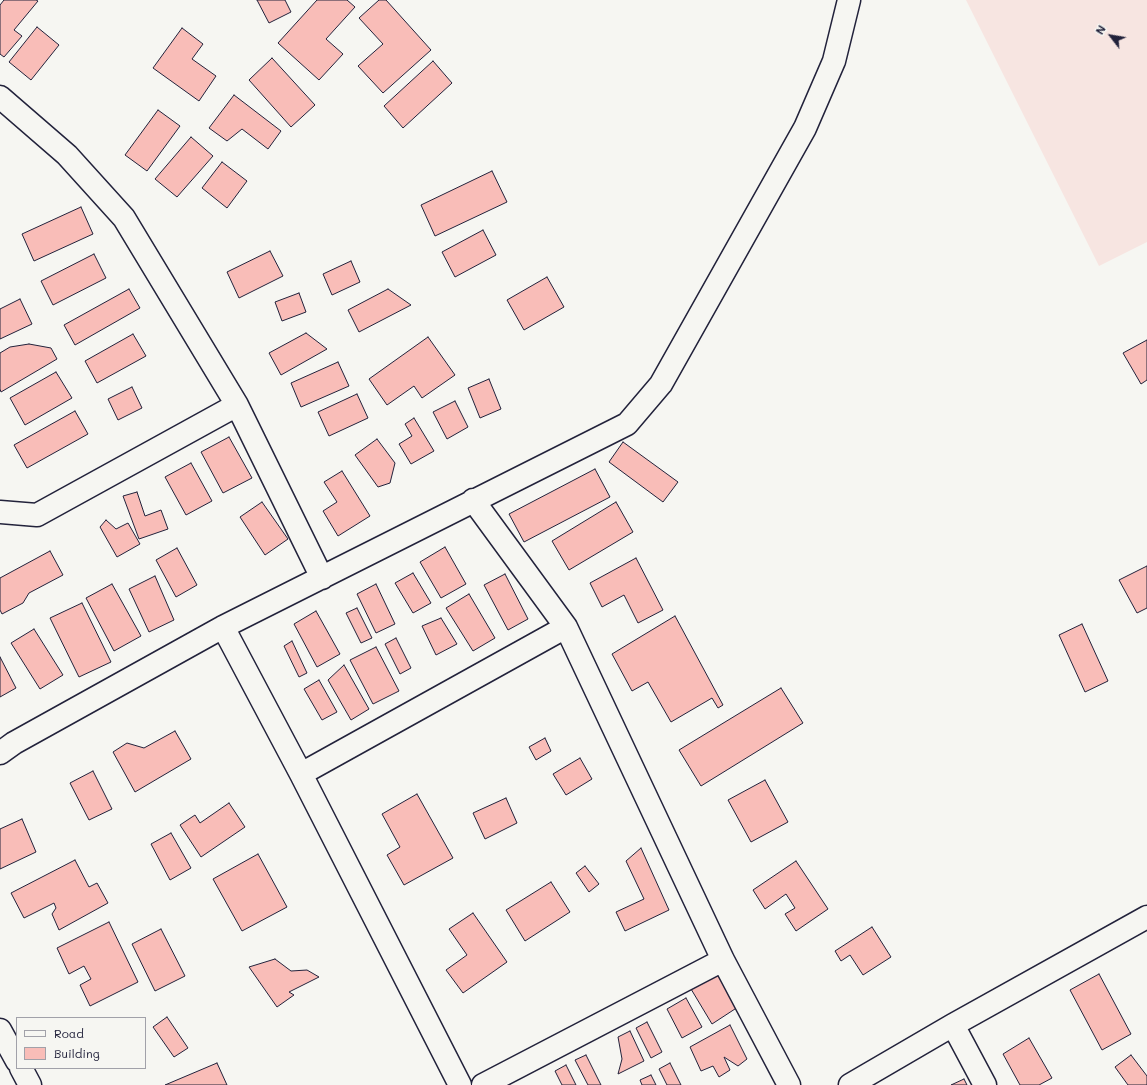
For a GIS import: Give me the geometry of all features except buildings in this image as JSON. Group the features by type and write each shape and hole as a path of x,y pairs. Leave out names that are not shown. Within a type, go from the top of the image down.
{"street":[{"path":"0,753 14,743 223,627 627,424 661,384 805,128 834,61 849,0"},
{"path":"0,97 67,155 124,218 237,405 322,578"},
{"path":"0,512 37,515 237,405"},
{"path":"474,500 566,627 723,960 789,1085"},
{"path":"223,627 301,774 460,1085"},
{"path":"301,774 566,627"},
{"path":"850,1085 953,1025 1147,917"},
{"path":"484,1085 723,960"},
{"path":"953,1025 985,1085"},
{"path":"0,1030 16,1059"},
{"path":"22,1069 30,1085"}],"shaded area":[{"path":"966,0 1147,0 1147,242 1099,266"}]}
